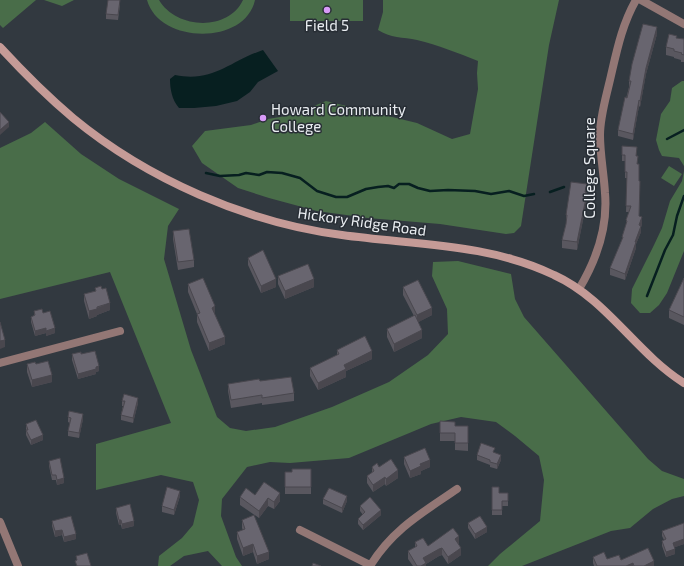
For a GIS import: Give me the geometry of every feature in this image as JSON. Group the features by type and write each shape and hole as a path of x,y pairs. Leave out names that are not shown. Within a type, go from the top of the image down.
{"street":[{"name":"College Square","path":"579,289 595,258 605,221 605,195 600,148 600,122 620,38 636,0"},
{"path":"641,0 684,24"},
{"name":"Hickory Ridge Road","path":"0,47 34,83 75,120 133,160 192,191 236,209 301,228 340,235 473,250 504,257 555,275 579,289 606,312 666,370 684,383"},
{"path":"0,363 120,331"},
{"path":"300,530 370,566 389,539 405,525 457,489"},
{"path":"0,522 18,566"}],"green space":[{"path":"0,0 36,0 3,28 0,25"},
{"path":"44,0 74,0 62,6"},
{"path":"147,0 159,0 167,10 177,17 202,23 214,22 226,18 236,10 243,0 255,0 248,15 236,26 220,32 202,34 184,31 168,25 155,15"},
{"name":"Field 5","path":"290,0 363,0 363,21 290,21"},
{"path":"383,0 559,0 549,45 521,226 514,233 506,234 440,224 368,218 317,211 238,188 202,163 192,146 205,131 251,125 268,119 292,115 326,101 417,123 452,139 470,134 478,89 478,61 433,44 392,36 378,30 383,12"},
{"path":"684,81 684,166 679,158 662,156 656,140 661,114 670,101 672,88"},
{"path":"45,122 81,154 119,179 179,209 168,226 164,259 191,350 217,417 230,428 246,431 275,427 332,407 389,382 428,355 448,334 447,309 432,276 433,262 458,261 511,274 515,299 524,317 648,459 662,471 684,479 684,496 672,499 653,509 630,528 611,531 522,566 488,566 500,554 540,521 544,480 539,456 515,436 496,422 461,417 431,424 349,458 290,463 270,462 247,467 222,499 221,516 236,557 242,566 222,566 208,551 184,556 170,566 158,566 159,556 182,538 193,525 199,500 193,482 161,475 96,490 96,444 171,423 110,272 0,299 0,148 31,133"},
{"path":"669,166 682,174 674,186 661,178"},
{"path":"684,171 684,251 667,293 659,305 650,313 640,313 631,303 632,289 662,228 670,201 682,181"}],"shaded area":[{"path":"263,50 278,71 258,82 250,92 237,101 216,106 194,108 179,108 175,102 172,94 170,79 175,75 188,77 211,74"}],"building":[{"path":"108,0 120,0 118,15 106,14"},
{"path":"643,24 657,27 646,68 633,134 618,130 625,97 627,98 631,81 629,81 632,64"},
{"path":"669,34 677,36 676,38 684,39 684,55 674,51 674,49 666,47"},
{"path":"0,112 9,122 0,130"},
{"path":"622,146 637,147 636,156 638,156 637,164 639,164 640,181 639,216 642,217 639,225 641,226 625,274 610,268 623,237 626,220 631,206 626,206 627,172 625,172 625,155 622,155"},
{"path":"571,182 587,184 585,192 587,193 577,242 562,240 566,224"},
{"path":"189,229 194,260 178,262 173,231"},
{"path":"263,250 276,279 261,286 248,258"},
{"path":"308,264 314,279 285,291 278,276"},
{"path":"203,278 215,306 212,308 225,337 209,343 197,314 200,313 188,284"},
{"path":"684,278 684,317 669,310"},
{"path":"418,280 432,308 417,315 403,287"},
{"path":"101,286 102,289 106,288 110,303 89,311 84,294 96,291 95,288"},
{"path":"42,309 43,313 50,311 55,328 46,331 46,328 35,331 31,317 35,315 34,311"},
{"path":"415,315 422,330 394,344 387,329"},
{"path":"0,322 5,340 0,341"},
{"path":"365,336 372,351 344,365 346,369 318,383 310,368 339,354 337,350"},
{"path":"95,351 99,366 96,367 96,369 78,374 72,354"},
{"path":"48,361 52,375 32,380 27,364 35,362 36,364"},
{"path":"291,377 294,393 262,398 262,395 231,400 228,384 259,379 260,381"},
{"path":"124,394 138,398 133,418 121,415 125,401 122,401"},
{"path":"69,411 83,414 79,433 68,431 71,418 68,417"},
{"path":"36,420 43,435 31,440 26,430 28,430 26,424"},
{"path":"440,421 455,422 455,426 468,426 468,443 455,443 455,433 440,433"},
{"path":"481,443 495,448 493,452 501,455 497,464 477,455"},
{"path":"425,448 430,460 420,464 421,466 410,471 404,457"},
{"path":"60,458 64,478 57,480 56,475 52,475 49,461"},
{"path":"391,459 398,470 386,479 385,477 373,485 367,476 374,471 372,467 377,463 379,467"},
{"path":"292,469 311,469 311,487 285,487 285,472 292,472"},
{"path":"264,482 280,493 274,502 268,498 259,511 240,497 246,488 255,495"},
{"path":"167,487 180,491 174,510 162,506"},
{"path":"492,487 499,487 499,493 508,493 508,501 502,501 502,510 492,510"},
{"path":"329,488 347,496 342,508 323,499"},
{"path":"370,497 381,510 363,525 358,519 365,512 360,506"},
{"path":"130,504 134,521 122,524 121,520 119,520 116,508"},
{"path":"254,515 269,552 257,556 253,544 243,548 237,532 245,529 242,520"},
{"path":"71,516 76,534 64,537 62,530 55,531 52,521"},
{"path":"480,516 487,527 475,534 468,523"},
{"path":"684,523 684,539 673,543 675,549 666,552 662,541 666,539 662,531"},
{"path":"453,528 459,536 455,539 461,548 448,557 442,548 439,549 423,558 426,563 421,566 417,566 408,551 417,546 415,542 423,538 428,546"},
{"path":"648,548 654,561 644,566 634,566 633,563 626,566 597,566 593,557 604,552 607,559 619,555 621,560"},
{"path":"87,553 91,566 77,566 75,561 77,560 76,556"},
{"path":"313,563 321,566 312,566"}],"waterway":[{"path":"667,139 684,130"},
{"path":"206,173 220,176 246,173 259,175 267,172 282,173 300,178 317,191 336,197 347,197 366,189 378,187 388,186 394,188 399,184 409,184 430,191 475,191 491,194 509,191 524,196 534,194"},
{"path":"550,192 564,187"},
{"path":"647,296 665,250 673,235 677,216 684,196"}],"place":[{"name":"Field 5","path":"327,10"},
{"name":"Howard Community College","path":"263,118"}]}
